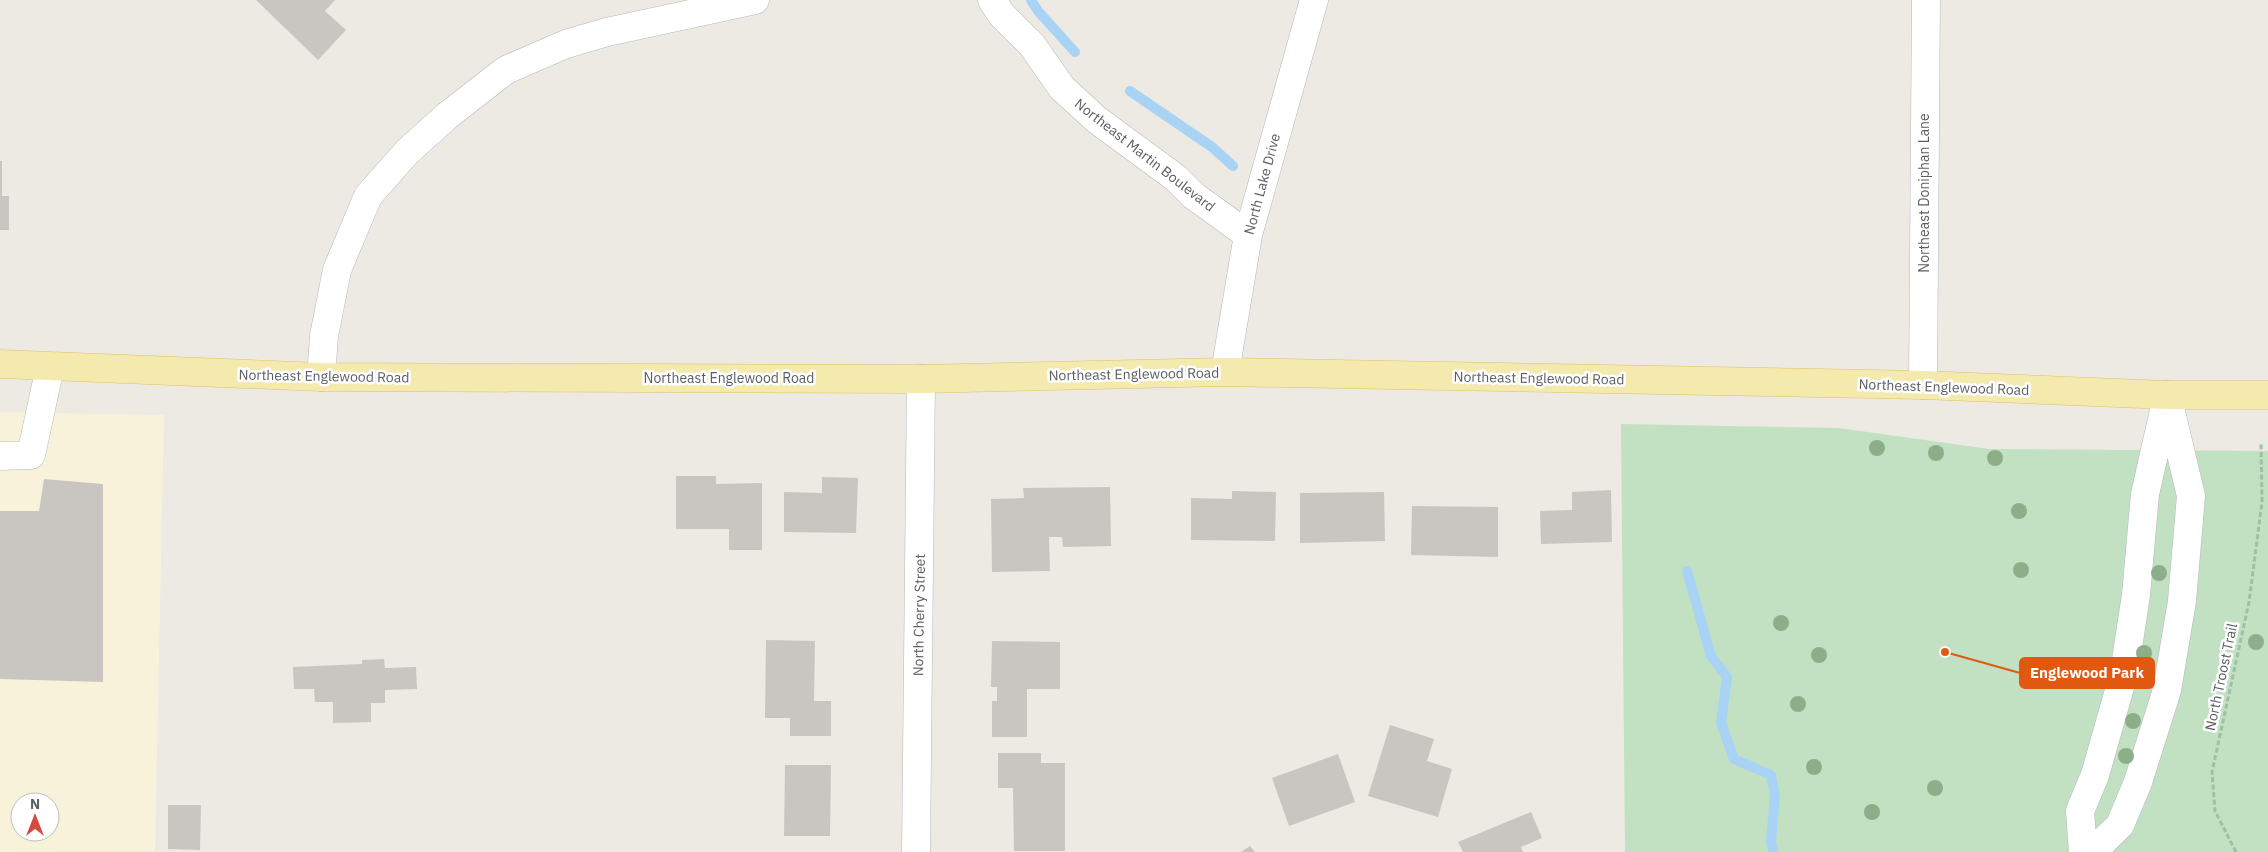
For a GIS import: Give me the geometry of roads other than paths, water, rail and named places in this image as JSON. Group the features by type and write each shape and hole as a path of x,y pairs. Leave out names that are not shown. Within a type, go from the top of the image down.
{"main road":[{"name":"Northeast Englewood Road","path":"0,364 321,377 921,379 1225,372 1923,385 2167,396 2268,395"}],"street":[{"path":"321,377 324,336 337,270 368,196 407,152 448,115 506,70 566,44 607,32 755,0"},
{"name":"Northeast Martin Boulevard","path":"992,0 1001,14 1032,45 1062,88 1097,120 1176,178 1194,196 1248,235"},
{"name":"North Lake Drive","path":"1225,372 1248,235 1314,0"},
{"name":"Northeast Doniphan Lane","path":"1923,385 1926,0"},
{"path":"0,456 31,455 50,367"},
{"name":"North Cherry Street","path":"916,852 921,379"},
{"path":"2083,852 2080,811 2095,775 2124,673 2136,595 2145,494 2167,396"},
{"path":"2092,852 2120,825 2138,782 2167,690 2182,601 2192,496 2167,396"}],"waterway":[{"path":"1031,0 1038,11 1075,52"},
{"path":"1130,91 1212,147 1233,166"},
{"path":"1687,571 1711,656 1727,677 1721,723 1734,759 1771,775 1775,796 1771,840 1773,852"}],"place":[{"name":"Englewood Park","path":"1945,652"}]}
